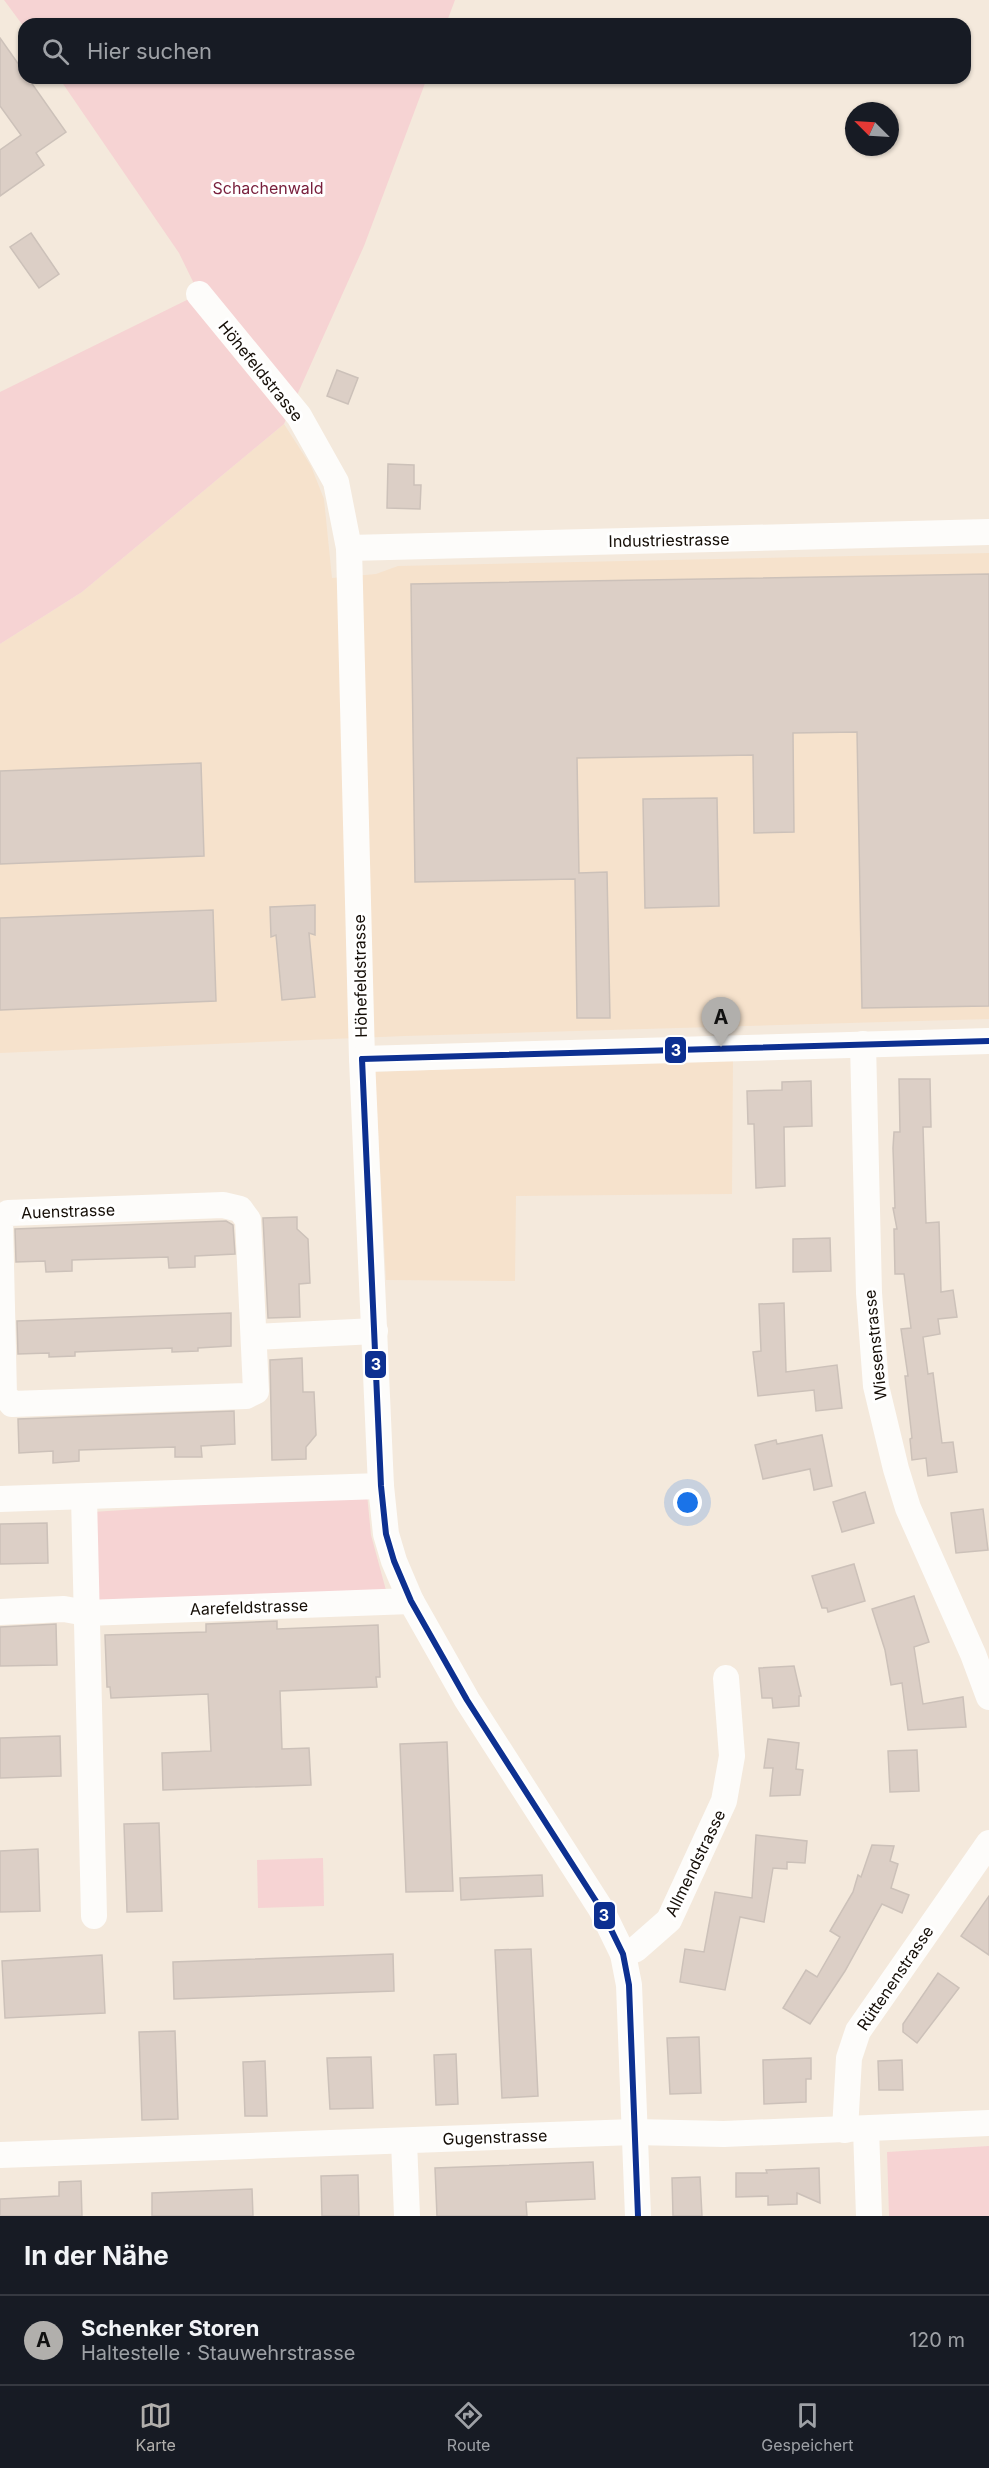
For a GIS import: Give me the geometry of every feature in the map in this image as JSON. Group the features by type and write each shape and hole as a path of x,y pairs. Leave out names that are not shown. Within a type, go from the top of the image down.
{"street":[{"name":"Höhefeldstrasse","path":"199,294 299,416 336,482 349,548 362,1059 381,1486 386,1533 394,1561 411,1601 467,1700 601,1909 623,1954 630,1996 638,2216"},
{"name":"Industriestrasse","path":"349,548 989,532"},
{"path":"362,1059 989,1041"},
{"name":"Wiesenstrasse","path":"863,1044 869,1293 876,1386 908,1508 974,1654 989,1697"},
{"name":"Auenstrasse","path":"223,1205 240,1209 248,1220 254,1337 256,1391 246,1396 12,1404 4,1395 0,1221 8,1213 223,1205"},
{"path":"254,1337 375,1331"},
{"path":"0,1499 381,1486"},
{"path":"84,1497 94,1916"},
{"name":"Aarefeldstrasse","path":"0,1612 64,1609 86,1613 411,1601"},
{"name":"Allmendstrasse","path":"623,1954 636,1949 669,1920 724,1801 732,1756 726,1678"},
{"name":"Rüttenenstrasse","path":"869,2216 855,2130 849,2058 858,2031 989,1843"},
{"name":"Gugenstrasse","path":"0,2155 634,2133 724,2134 855,2130 989,2123"},
{"path":"404,2141 407,2216"}],"shaded area":[{"path":"284,424 311,466 324,499 332,578 376,574 398,566 989,553 989,1019 405,1036 0,1053 0,644 82,592"},
{"path":"733,1059 732,1194 516,1196 515,1281 386,1280 375,1072"}],"green space":[{"path":"4,0 455,0 448,18 18,19"},
{"name":"Schachenwald","path":"63,84 425,84 364,246 284,424 82,592 0,644 0,392 199,294 179,253"},
{"path":"367,1494 371,1535 387,1594 95,1602 93,1512"},
{"path":"323,1858 324,1906 258,1908 257,1860"},
{"path":"989,2146 989,2216 889,2216 887,2152"}],"building":[{"path":"0,38 18,64 18,84 32,84 66,132 36,153 44,165 0,196 0,150 21,135 0,106"},
{"path":"31,233 59,274 39,288 10,247"},
{"path":"337,370 358,378 348,404 327,396"},
{"path":"388,464 414,465 414,485 421,485 420,509 387,508"},
{"path":"989,574 989,1006 862,1008 857,732 793,733 794,832 754,833 753,755 577,758 579,873 607,872 610,1018 577,1018 575,879 415,882 411,584"},
{"path":"201,763 204,856 0,864 0,771"},
{"path":"717,798 719,906 645,908 643,799"},
{"path":"315,905 315,935 309,933 315,997 282,1000 276,935 271,937 270,907"},
{"path":"213,910 216,1001 0,1010 0,918"},
{"path":"899,1079 930,1079 931,1127 923,1127 926,1223 939,1222 941,1292 953,1290 957,1317 938,1319 940,1334 923,1337 928,1374 933,1373 942,1443 953,1442 957,1472 928,1476 926,1458 912,1460 910,1439 912,1438 905,1376 908,1376 901,1329 911,1328 904,1274 895,1274 894,1229 897,1229 893,1208 895,1208 893,1148 894,1132 900,1132"},
{"path":"811,1081 812,1126 784,1127 785,1186 756,1188 754,1124 748,1124 747,1091 782,1090 782,1082"},
{"path":"297,1217 297,1229 308,1239 310,1283 299,1284 300,1317 268,1318 263,1218"},
{"path":"226,1221 233,1225 235,1254 195,1256 195,1267 169,1268 168,1257 72,1260 72,1271 46,1272 45,1261 16,1262 15,1229"},
{"path":"830,1238 831,1271 793,1272 793,1239"},
{"path":"784,1303 786,1372 837,1365 842,1408 816,1411 814,1390 758,1396 753,1352 761,1351 759,1304"},
{"path":"231,1313 231,1346 172,1352 172,1348 75,1352 75,1356 49,1357 49,1353 18,1354 17,1321"},
{"path":"302,1358 303,1392 314,1392 316,1435 306,1447 306,1459 272,1460 270,1360"},
{"path":"234,1411 235,1444 201,1446 202,1457 175,1457 175,1447 79,1450 79,1461 53,1463 53,1451 19,1453 18,1419"},
{"path":"822,1435 832,1486 814,1490 810,1469 763,1479 755,1445 776,1440 777,1444"},
{"path":"865,1492 874,1523 842,1532 833,1502"},
{"path":"983,1509 988,1550 956,1553 951,1513"},
{"path":"47,1523 48,1563 0,1564 0,1524"},
{"path":"854,1564 865,1601 828,1612 827,1608 822,1608 812,1576"},
{"path":"914,1596 929,1642 914,1647 923,1704 963,1697 966,1727 908,1730 902,1683 891,1685 885,1650 872,1609"},
{"path":"277,1621 277,1629 378,1625 380,1677 376,1677 377,1687 280,1691 282,1749 309,1748 311,1785 163,1790 162,1753 211,1751 208,1694 111,1698 110,1687 107,1687 105,1635 206,1632 206,1624"},
{"path":"56,1624 57,1665 0,1666 0,1627"},
{"path":"794,1666 801,1696 799,1696 799,1706 773,1708 772,1698 762,1698 759,1668"},
{"path":"60,1736 61,1776 0,1778 0,1738"},
{"path":"768,1739 799,1743 796,1769 803,1770 800,1795 770,1796 773,1768 764,1768"},
{"path":"447,1742 453,1891 406,1892 400,1744"},
{"path":"917,1750 919,1791 890,1792 888,1751"},
{"path":"159,1823 162,1911 127,1912 124,1824"},
{"path":"756,1835 807,1841 805,1863 787,1862 787,1869 773,1868 764,1922 740,1917 725,1990 680,1982 685,1949 704,1952 715,1892 752,1898"},
{"path":"872,1845 894,1846 890,1861 898,1864 891,1888 909,1895 902,1913 882,1904 845,1971 810,2024 783,2008 806,1970 817,1977 840,1937 830,1931 853,1892 858,1875 861,1877"},
{"path":"38,1849 40,1911 0,1912 0,1851"},
{"path":"542,1875 543,1896 461,1900 460,1878"},
{"path":"989,1896 989,1955 961,1936"},
{"path":"531,1949 538,2096 502,2098 495,1950"},
{"path":"393,1954 394,1991 174,1999 173,1962"},
{"path":"102,1955 105,2013 5,2018 2,1961"},
{"path":"938,1973 959,1988 917,2043 903,2032 903,2024"},
{"path":"175,2031 178,2119 142,2120 139,2032"},
{"path":"699,2037 701,2093 670,2094 667,2038"},
{"path":"456,2054 458,2104 436,2105 434,2055"},
{"path":"371,2057 373,2108 330,2109 327,2058"},
{"path":"811,2058 811,2079 806,2079 806,2102 764,2104 763,2060"},
{"path":"902,2060 903,2090 879,2090 878,2061"},
{"path":"265,2061 267,2116 245,2116 243,2062"},
{"path":"593,2162 595,2199 526,2202 527,2216 437,2216 435,2168"},
{"path":"819,2168 820,2203 797,2193 797,2204 768,2205 768,2196 736,2197 736,2173 767,2173 766,2170"},
{"path":"358,2175 359,2216 322,2216 321,2176"},
{"path":"700,2177 702,2216 673,2216 672,2178"},
{"path":"81,2181 82,2216 0,2216 0,2199 59,2196 59,2182"},
{"path":"252,2189 253,2216 152,2216 152,2193"}],"transit line":[{"name":"3","path":"362,1059 989,1041"},
{"name":"3","path":"362,1059 381,1486 386,1534 394,1561 411,1601 467,1700 601,1909 623,1954 629,1985 638,2216"}],"place":[{"name":"Schenker Storen","path":"721,1047"}]}
